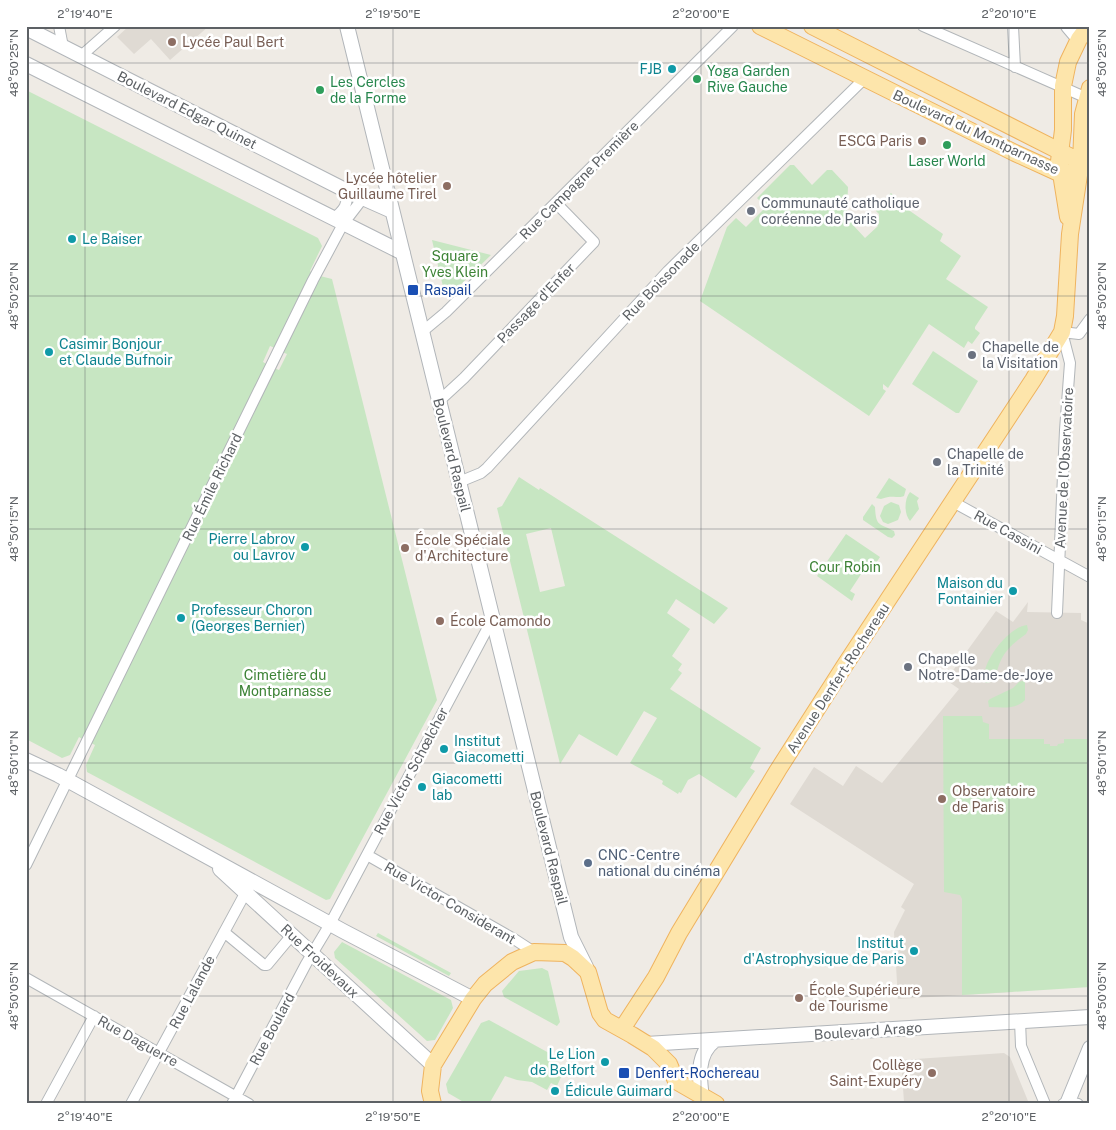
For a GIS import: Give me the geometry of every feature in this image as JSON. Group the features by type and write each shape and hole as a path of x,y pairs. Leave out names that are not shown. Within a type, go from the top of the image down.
{"main road":[{"name":"Boulevard Raspail","path":"347,26 493,618 569,948"},
{"name":"Boulevard du Montparnasse","path":"760,26 864,79 1061,174 1074,172 1085,164 812,26"},
{"path":"1068,26 1085,37"},
{"name":"Boulevard Edgar Quinet","path":"26,28 392,212"},
{"name":"Avenue de l'Observatoire","path":"1070,234 1061,174 1060,151 1063,130 1063,86 1068,62 1085,37"},
{"path":"26,64 402,253"},
{"name":"Avenue de l'Observatoire","path":"1062,332 1065,316 1070,234 1085,164 1083,114 1088,93"},
{"name":"Avenue Denfert-Rochereau","path":"622,1028 656,977 679,933 845,664 1033,380 1062,332"},
{"name":"Rue Froidevaux","path":"26,760 68,780 206,856 249,887 330,924 473,1000"},
{"name":"Rue Froidevaux","path":"249,887 292,936 433,1065"},
{"path":"433,1104 430,1091 433,1065 485,984 512,962 534,952 569,948 573,958 588,972 600,1013 605,1020 622,1028 658,1053 669,1064 676,1081 709,1100"},
{"name":"Boulevard Arago","path":"646,1044 1090,1016"},
{"path":"709,1100 700,1081 700,1066 705,1051 714,1041"},
{"path":"1069,1103 1090,1048"}],"street":[{"path":"59,26 63,47"},
{"path":"81,56 115,26"},
{"name":"Rue Campagne Première","path":"422,332 446,312 733,26"},
{"path":"923,26 1015,67 1063,86 1088,93"},
{"path":"1013,26 1015,67"},
{"name":"Rue Boissonade","path":"459,482 481,473 487,468 668,272 864,79"},
{"path":"338,221 348,203 347,191"},
{"name":"Rue Émile Richard","path":"26,865 313,280 338,221 363,198"},
{"name":"Passage d'Enfer","path":"439,401 459,383 594,242 556,203"},
{"path":"1062,332 1079,334 1090,319"},
{"name":"Avenue de l'Observatoire","path":"1058,613 1065,430 1070,363 1062,332"},
{"name":"Rue Cassini","path":"952,502 1090,577"},
{"name":"Rue Victor Schœlcher","path":"330,924 493,618"},
{"name":"Rue Victor Considerant","path":"367,855 534,952"},
{"name":"Rue Lalande","path":"131,1104 249,887"},
{"name":"Rue Boulard","path":"234,1100 330,924"},
{"path":"224,932 264,965 267,965 292,936"},
{"name":"Rue Daguerre","path":"26,978 159,1053 234,1100 249,1104"},
{"path":"46,1104 94,1016"},
{"path":"1020,1021 1021,1046 1045,1104"}],"shaded area":[{"name":"Lycée Paul Bert","path":"129,26 209,26 170,60 151,39 134,54 117,37"},
{"name":"Observatoire de Paris","path":"1028,602 1027,612 1081,613 1081,620 1090,624 1090,874 1013,992 898,999 894,932 905,910 901,907 914,884 790,804 814,767 843,786 856,766 882,783 959,689 946,680 996,611 1013,622"},
{"path":"1004,1053 1010,1057 1028,1101 1026,1104 908,1104 904,1102 901,1060"}],"green space":[{"path":"26,90 318,238 322,246 310,271 312,273 275,348 270,346 263,362 268,365 84,740 79,737 70,755 62,758 26,739"},
{"path":"790,165 794,165 812,185 827,170 832,170 848,187 847,211 850,211 850,219 855,223 853,225 865,238 878,226 876,224 879,221 879,214 876,211 877,206 891,193 910,211 943,234 940,241 961,256 946,279 988,307 975,327 980,333 972,344 968,341 964,348 929,324 888,388 883,384 883,389 886,391 869,416 700,301 727,227 736,218 746,227 766,207 757,198"},
{"name":"Square Yves Klein","path":"432,240 491,255 449,296 445,295"},
{"name":"Cimetière du Montparnasse","path":"320,276 332,279 437,700 330,899 326,900 87,772 86,765 95,745 91,743 274,368 279,370 287,354 282,352"},
{"path":"933,351 978,381 959,413 956,413 912,384"},
{"path":"519,477 539,490 540,488 728,608 714,624 676,599 667,613 690,629 672,656 682,664 678,670 682,673 670,689 761,748 750,768 755,771 736,798 699,774 688,780 681,793 679,792 678,794 662,784 663,781 630,763 657,718 644,711 617,756 579,734 560,764 497,508 502,506","holes":["551,528 565,586 540,592 526,534"]},
{"path":"889,478 906,489 904,496 876,498"},
{"path":"910,492 919,498 917,501 919,509 910,521 906,506"},
{"path":"891,502 899,505 901,512 898,520 888,524 883,522 880,516 884,506"},
{"path":"872,504 875,507 876,518 879,524 894,531 895,535 892,538 863,520"},
{"name":"Cour Robin","path":"846,534 880,557 876,563 871,559 850,591 855,594 852,601 817,576"},
{"path":"1027,625 1028,630 1026,634 1006,652 993,680 986,683 984,676 986,667 996,648 1012,632"},
{"path":"1025,680 1025,700 1021,703 1008,707 989,707 988,701 990,699"},
{"path":"943,716 982,716 983,722 989,724 989,739 1044,739 1044,744 1057,746 1064,743 1064,739 1090,739 1090,987 962,995 962,899 960,895 944,892"},
{"path":"378,933 451,973 449,976 376,936"},
{"path":"342,942 451,1000 453,1008 435,1040 427,1041 335,958 334,952"},
{"path":"542,968 548,971 560,1022 557,1026 504,997 502,991 519,971"},
{"path":"489,1020 555,1058 561,1070 561,1077 557,1086 551,1083 547,1090 532,1082 505,1076 489,1104 467,1104 448,1093 446,1084 481,1023"}],"place":[{"name":"Lycée Paul Bert","path":"172,42"},
{"name":"FJB","path":"672,69"},
{"name":"Yoga Garden Rive Gauche","path":"697,79"},
{"name":"Les Cercles de la Forme","path":"320,90"},
{"name":"ESCG Paris","path":"922,141"},
{"name":"Laser World","path":"947,145"},
{"name":"Lycée hôtelier Guillaume Tirel","path":"447,186"},
{"name":"Communauté catholique coréenne de Paris","path":"751,211"},
{"name":"Le Baiser","path":"72,239"},
{"name":"Raspail","path":"413,290"},
{"name":"Casimir Bonjour et Claude Bufnoir","path":"49,352"},
{"name":"Chapelle de la Visitation","path":"972,355"},
{"name":"Chapelle de la Trinité","path":"937,462"},
{"name":"Pierre Labrov ou Lavrov","path":"305,547"},
{"name":"École Spéciale d'Architecture","path":"405,548"},
{"name":"Maison du Fontainier","path":"1013,591"},
{"name":"Professeur Choron (Georges Bernier)","path":"181,618"},
{"name":"École Camondo","path":"440,621"},
{"name":"Chapelle Notre-Dame-de-Joye","path":"908,667"},
{"name":"Institut Giacometti","path":"444,749"},
{"name":"Giacometti lab","path":"422,787"},
{"name":"Observatoire de Paris","path":"942,799"},
{"name":"CNC - Centre national du cinéma","path":"588,863"},
{"name":"Institut d'Astrophysique de Paris","path":"914,951"},
{"name":"École Supérieure de Tourisme","path":"799,998"},
{"name":"Le Lion de Belfort","path":"605,1062"},
{"name":"Denfert-Rochereau","path":"624,1073"},
{"name":"Collège Saint-Exupéry","path":"932,1073"},
{"name":"Édicule Guimard","path":"555,1091"}]}
